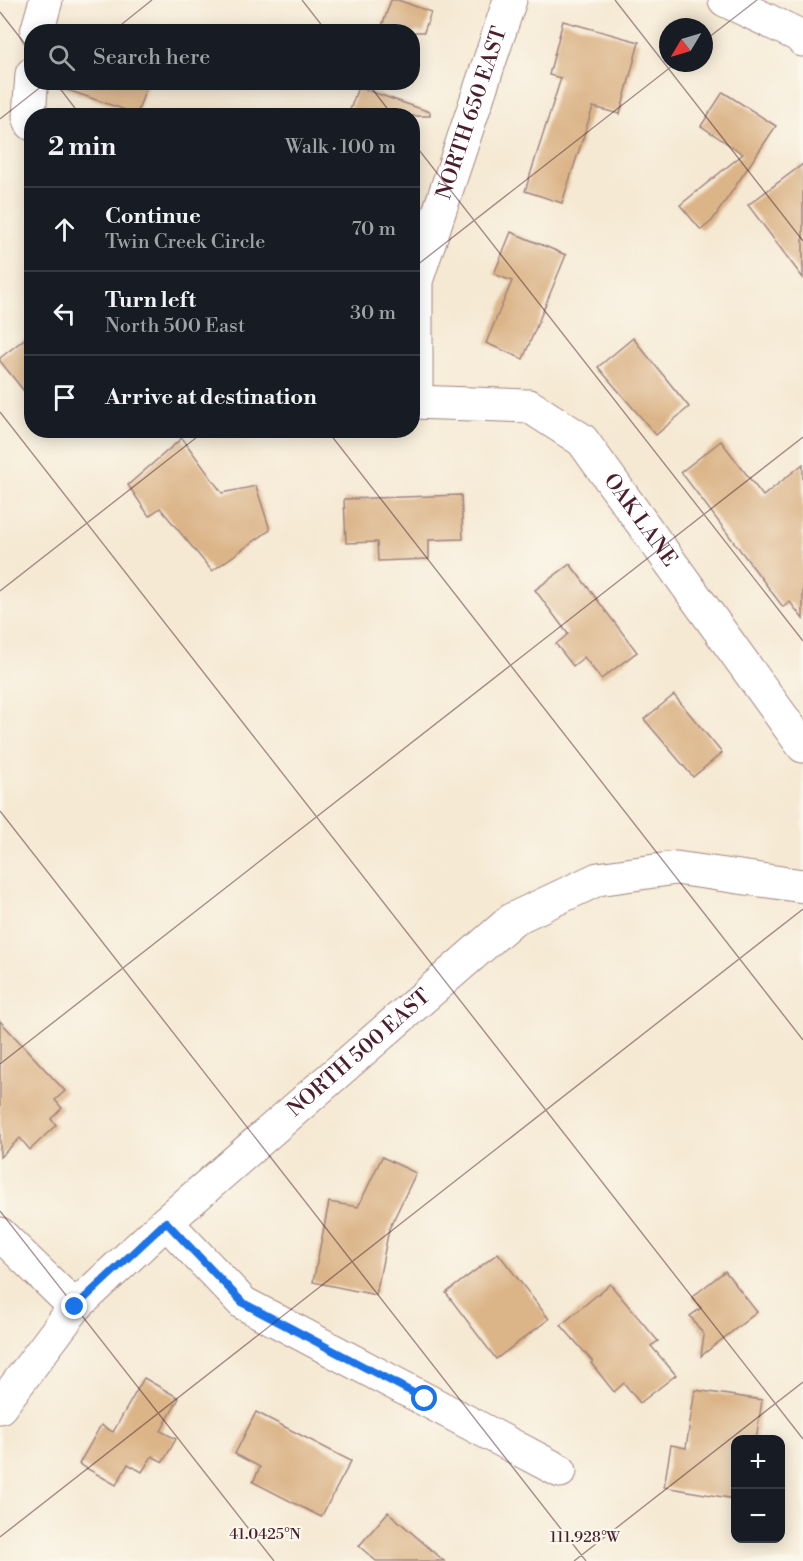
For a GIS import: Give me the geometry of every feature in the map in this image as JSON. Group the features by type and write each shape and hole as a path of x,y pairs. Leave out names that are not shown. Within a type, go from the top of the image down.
{"street":[{"path":"39,24 46,0"},
{"name":"NORTH 650 EAST","path":"420,269 510,0"},
{"path":"725,0 798,35 803,40"},
{"path":"29,108 31,90"},
{"name":"OAK LANE","path":"420,402 530,406 582,440 803,746"},
{"name":"NORTH 500 EAST","path":"0,1407 75,1307 166,1222 513,919 598,879 676,868 803,886"},
{"path":"166,1222 243,1303 560,1471"},
{"path":"0,1234 75,1307"}],"building":[{"path":"391,0 398,0 431,12 424,32 420,32 420,24 383,24"},
{"path":"563,21 639,42 620,114 593,107 562,203 525,191 561,78 549,75"},
{"path":"68,90 145,90 139,108 120,108"},
{"path":"357,90 367,90 418,108 351,108"},
{"path":"723,92 776,126 712,221 701,230 680,205 743,154 701,126"},
{"path":"420,109 430,112 430,116 420,116"},
{"path":"803,164 803,278 748,205"},
{"path":"511,232 566,255 523,359 486,343 512,281 494,274"},
{"path":"633,338 689,407 656,435 598,367"},
{"path":"24,339 24,391 0,361 0,358"},
{"path":"182,438 222,493 256,486 270,530 212,571 160,508 149,516 128,485"},
{"path":"721,441 763,496 803,464 803,619 790,602 783,607 681,472"},
{"path":"461,495 463,539 429,540 429,559 378,561 377,542 346,543 344,499"},
{"path":"570,564 637,652 601,679 584,657 573,666 556,644 568,634 535,590"},
{"path":"674,695 722,753 693,777 644,719"},
{"path":"0,1021 65,1091 55,1100 62,1108 51,1119 56,1125 30,1150 20,1138 0,1157"},
{"path":"382,1157 416,1173 389,1229 376,1295 313,1282 329,1202 358,1207"},
{"path":"498,1253 549,1319 496,1359 446,1293"},
{"path":"725,1271 757,1312 701,1356 704,1335 690,1316 701,1308 692,1297"},
{"path":"610,1284 658,1341 651,1346 676,1375 640,1403 624,1383 614,1392 591,1363 593,1362 561,1325"},
{"path":"144,1378 179,1398 161,1431 176,1439 163,1462 152,1456 142,1472 128,1464 116,1485 79,1464 101,1425 113,1432"},
{"path":"695,1390 762,1400 757,1435 731,1435 731,1498 664,1487 671,1445 686,1448"},
{"path":"256,1412 351,1461 321,1517 253,1482 260,1467 235,1454"},
{"path":"388,1512 444,1561 376,1561 359,1546"}],"route":[{"path":"75,1307 166,1222 243,1303 425,1399"}]}
